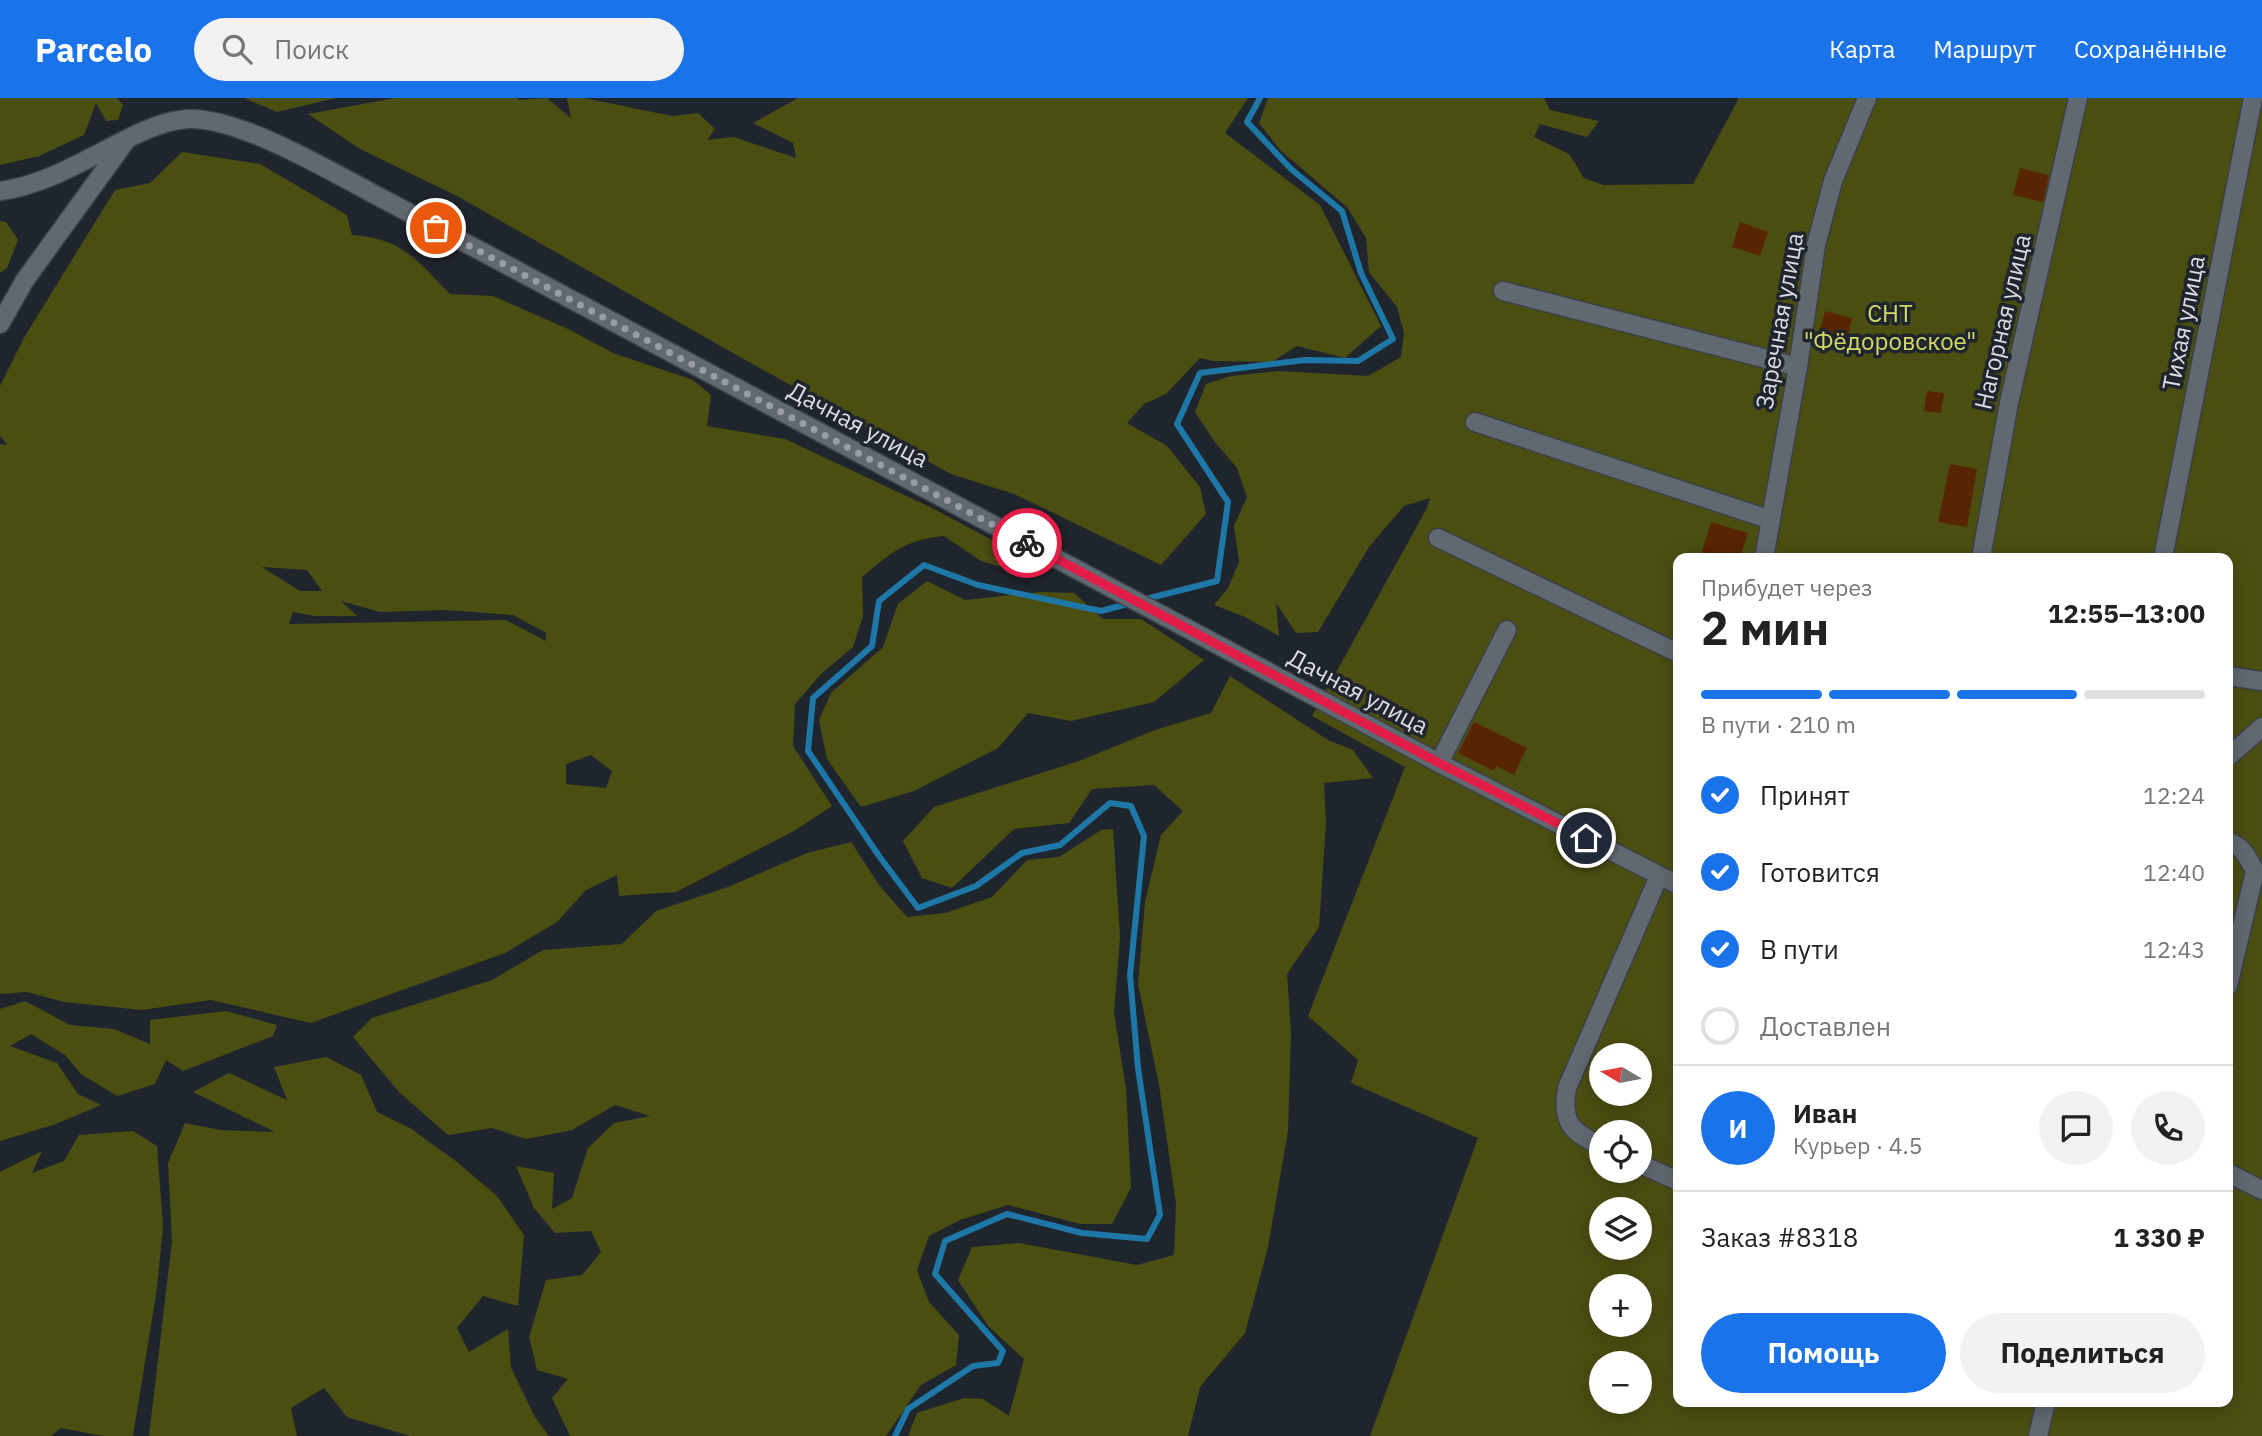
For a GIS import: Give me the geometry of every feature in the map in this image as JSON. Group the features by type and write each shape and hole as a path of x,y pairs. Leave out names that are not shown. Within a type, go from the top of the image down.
{"street":[{"name":"Заречная улица","path":"1765,553 1820,232 1837,170 1867,98"},
{"name":"Нагорная улица","path":"1982,553 2009,402 2078,98"},
{"name":"Тихая улица","path":"2164,553 2253,98"},
{"name":"Дачная улица","path":"0,191 20,188 62,172 160,124 188,119 221,121 258,136 387,201 1439,763 1673,883"},
{"path":"0,324 25,280 127,139"},
{"path":"1503,291 1798,367"},
{"path":"1475,422 1771,520"},
{"path":"1438,538 1673,651"},
{"path":"1439,763 1507,630"},
{"path":"2233,677 2262,681"},
{"path":"2233,753 2262,727"},
{"path":"2233,843 2245,853 2255,871 2233,965"},
{"path":"1589,1140 1580,1136 1570,1125 1564,1108 1567,1088 1659,876"},
{"path":"1652,1169 1673,1179"},
{"path":"2233,1176 2262,1191"},
{"path":"2038,1436 2045,1407"}],"green space":[{"path":"0,98 117,98 123,105 118,120 106,121 96,103 84,135 39,156 0,165"},
{"path":"244,98 336,98 277,112"},
{"path":"395,98 547,98 571,118 567,98 584,98 672,116 698,113 715,129 707,140 734,137 796,158 793,143 753,123 798,98 1248,98 1225,133 1320,205 1381,326 1345,358 1297,346 1272,362 1213,361 1200,358 1166,394 1144,404 1127,423 1167,446 1200,487 1206,514 1161,565 1014,494 951,474 457,196 360,149 308,114"},
{"name":"СНТ \"Фёдоровское\"","path":"1268,98 1544,98 1550,110 1599,121 1587,137 1540,124 1534,137 1569,154 1584,178 1603,185 1693,184 1739,98 2262,98 2262,1436 1370,1436 1478,1138 1351,1083 1358,1060 1308,1016 1405,767 1312,716 1427,508 1430,498 1404,506 1369,547 1318,632 1296,633 1276,603 1279,636 1245,617 1214,605 1228,588 1239,562 1234,526 1247,497 1237,468 1214,441 1195,412 1206,384 1231,376 1279,371 1368,376 1401,357 1404,333 1397,307 1369,272 1366,238 1347,207 1281,151 1259,123"},
{"path":"182,152 260,164 347,215 352,235 370,237 397,246 417,261 450,294 493,296 568,329 613,353 693,380 711,395 707,426 785,439 932,508 1045,568 1031,576 981,561 944,536 908,544 862,577 863,616 853,647 821,674 795,704 793,746 832,806 794,831 676,892 619,896 617,875 586,890 557,922 505,953 311,1023 211,1000 142,1010 64,1002 27,992 0,994 0,444 7,445 0,435 0,386 25,336 115,190 150,183","holes":["262,567 307,570 322,591 300,591","341,601 380,612 445,610 513,615 546,633 546,641 506,620 289,624 293,612 315,616 357,616","591,755 612,771 606,788 566,784 566,764"]},
{"path":"0,221 6,222 18,240 7,268 0,273"},
{"path":"927,581 965,600 1040,592 1074,593 1103,619 1141,619 1204,660 1154,702 1071,721 1028,713 998,748 914,791 861,807 827,759 819,720 831,693 883,647 898,604"},
{"path":"1230,676 1328,740 1353,750 1373,778 1324,783 1326,823 1319,927 1287,974 1291,1033 1288,1131 1268,1247 1245,1333 1200,1387 1188,1436 908,1436 917,1413 964,1398 983,1399 1009,1416 1024,1359 988,1326 958,1280 972,1247 1019,1243 1137,1265 1174,1255 1176,1204 1159,1085 1138,984 1145,902 1161,835 1183,811 1154,785 1092,789 1069,823 1014,829 952,888 922,878 903,841 934,807 1079,761 1155,730 1211,713"},
{"path":"1113,829 1120,937 1114,1013 1126,1089 1131,1188 1112,1224 1080,1224 1008,1205 960,1220 929,1236 917,1270 929,1302 959,1335 956,1365 921,1385 886,1436 570,1436 552,1398 568,1379 537,1370 529,1337 546,1280 582,1275 601,1252 591,1231 555,1233 534,1208 516,1166 554,1173 552,1209 572,1198 588,1148 614,1123 650,1116 615,1105 572,1130 526,1139 492,1128 448,1135 399,1092 353,1037 372,1018 492,980 543,950 622,944 656,911 728,887 807,853 851,842 879,885 907,917 945,913 992,897 1027,860 1059,857 1101,830"},
{"path":"25,1001 70,1025 114,1029 150,1044 150,1020 226,1011 277,1025 273,1036 183,1071 166,1060 155,1084 117,1096 81,1074 65,1055 31,1034 10,1046 57,1063 78,1094 101,1105 56,1124 0,1141 0,1009"},
{"path":"326,1057 361,1075 377,1112 410,1128 457,1162 497,1196 524,1235 518,1306 483,1296 457,1328 469,1352 508,1329 511,1368 535,1417 549,1436 410,1436 347,1417 324,1388 291,1408 297,1436 149,1436 172,1241 168,1163 185,1123 220,1130 275,1132 193,1092 229,1073 287,1100 274,1067"},
{"path":"133,1131 157,1146 163,1226 157,1288 133,1436 103,1436 61,1428 51,1436 0,1436 0,1172 42,1151 32,1173 64,1161 79,1135"}],"building":[{"path":"2020,168 2049,175 2043,202 2013,195"},
{"path":"1740,222 1768,232 1760,256 1732,247"},
{"path":"1825,311 1852,318 1847,340 1819,333"},
{"path":"1927,391 1944,393 1941,413 1924,411"},
{"path":"1950,464 1977,469 1967,527 1938,522"},
{"path":"1711,522 1748,533 1742,553 1702,553"},
{"path":"1474,722 1527,748 1514,775 1496,766 1494,771 1458,753"}],"waterway":[{"path":"1142,600 1217,581 1228,502 1177,424 1200,373 1305,360 1358,361 1393,339 1361,273 1342,211 1291,169 1247,122 1260,98"},
{"path":"895,1436 908,1409 973,1366 998,1363 1003,1351 935,1274 945,1241 1007,1214 1082,1233 1147,1239 1160,1215 1138,1068 1130,975 1144,836 1131,806 1110,803 1060,845 1022,853 976,886 918,908 879,856 808,751 813,698 872,646 879,601 924,565 978,585 1101,611 1131,603"}],"way so far":[{"path":"436,228 1027,543"}],"route":[{"path":"1027,543 1439,763 1586,838"}]}
